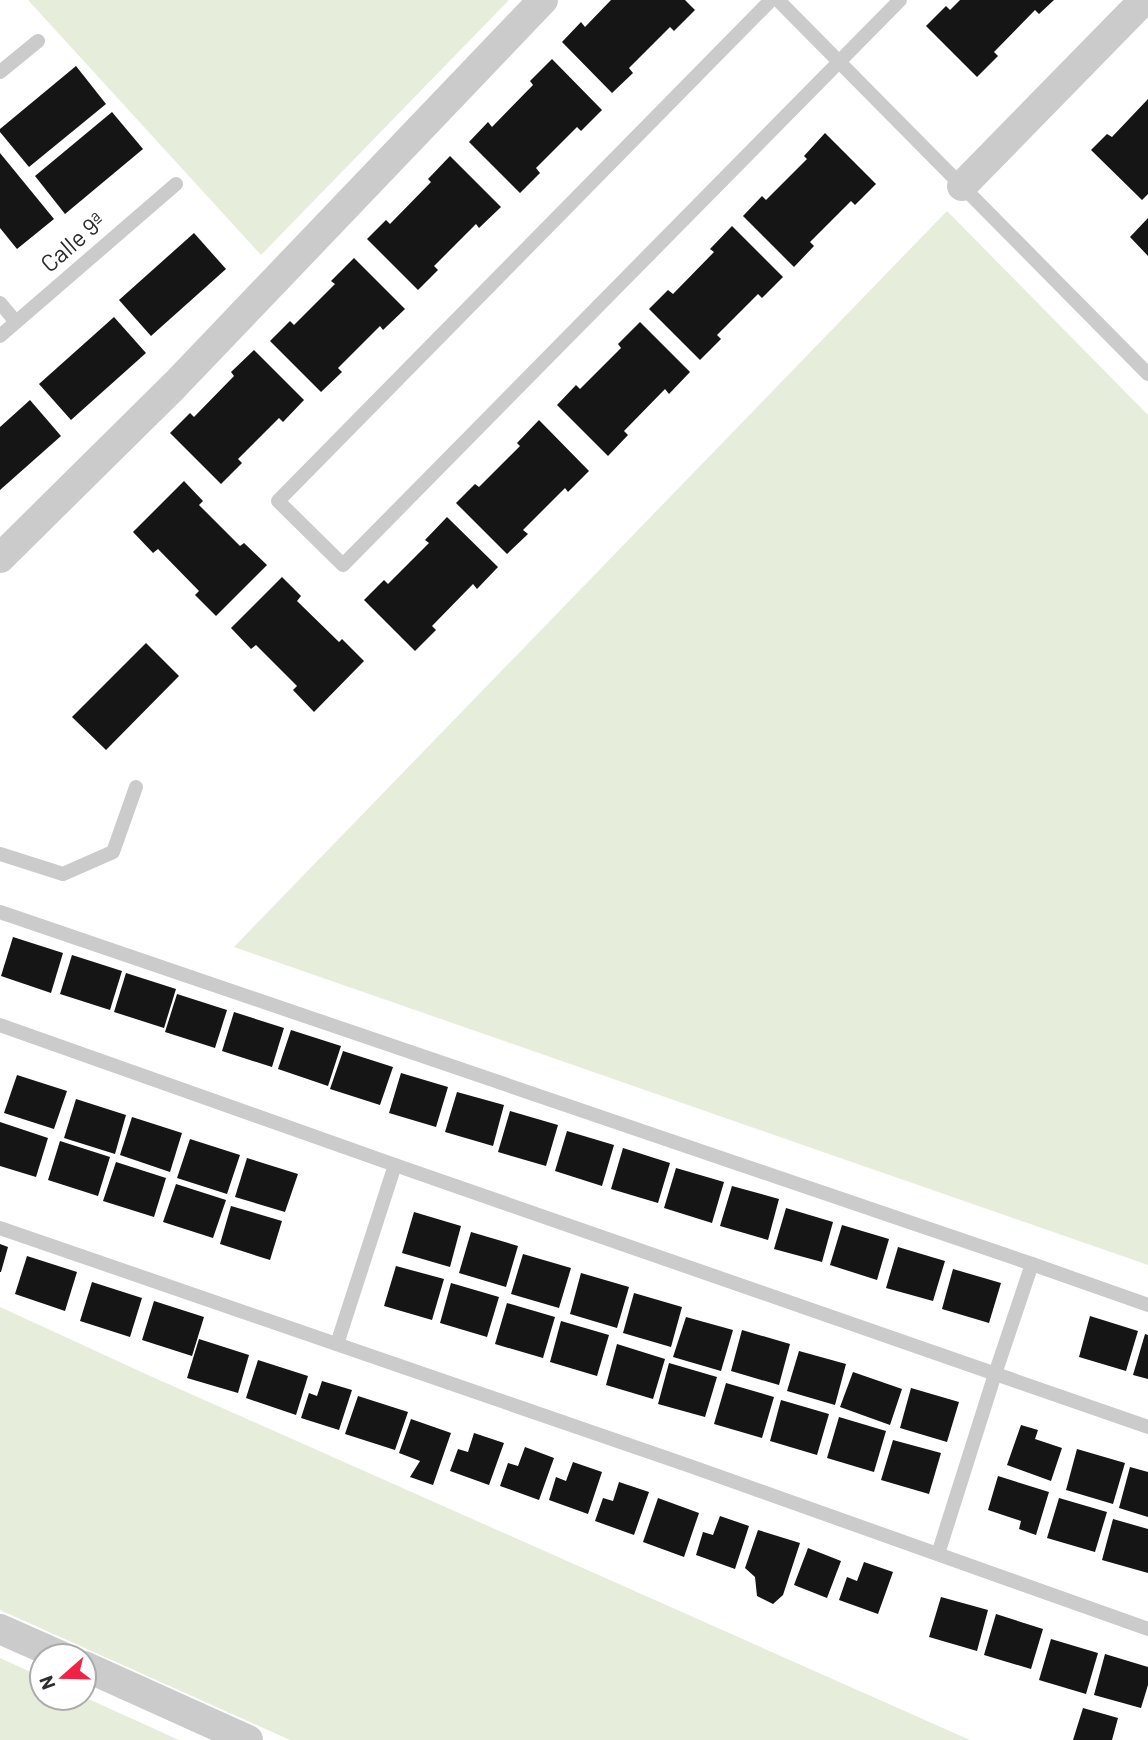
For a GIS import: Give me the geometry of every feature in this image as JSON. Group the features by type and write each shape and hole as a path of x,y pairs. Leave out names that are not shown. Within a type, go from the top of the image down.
{"street":[{"path":"0,558 175,385 543,0"},
{"path":"962,186 1144,0"},
{"path":"0,1629 29,1642"},
{"path":"98,1673 248,1740"}],"lane":[{"path":"771,0 278,501 343,565 900,0"},
{"path":"778,0 1148,374"},
{"path":"0,72 38,41"},
{"name":"Calle 9ª","path":"0,336 176,184"},
{"path":"0,303 16,322"},
{"path":"0,854 63,874 113,852 136,787"},
{"path":"0,912 1148,1305"},
{"path":"0,1025 1148,1427"},
{"path":"337,1344 395,1165"},
{"path":"0,1228 703,1470 1148,1629"},
{"path":"938,1554 1032,1264"}],"green space":[{"path":"28,0 509,0 261,255"},
{"path":"947,211 1148,415 1148,1265 234,947"},
{"path":"0,1307 970,1740 290,1740 98,1654 98,1642 71,1642 0,1610"},
{"path":"0,1658 28,1671 28,1712 98,1712 98,1703 179,1740 0,1740"}],"building":[{"path":"611,0 685,0 695,10 674,31 670,27 629,68 633,73 612,93 562,42 581,22 585,27"},
{"path":"960,0 1054,0 1039,14 1035,10 994,52 998,56 977,77 926,26 946,6 950,10"},
{"path":"552,59 602,110 581,131 577,127 536,168 540,173 520,193 469,142 488,122 492,127 533,85 530,81"},
{"path":"76,66 106,104 29,167 0,129"},
{"path":"1148,99 1148,194 1142,200 1091,150 1107,134 1112,137"},
{"path":"112,112 143,149 65,214 35,176"},
{"path":"825,133 876,184 855,205 851,201 810,242 814,246 794,267 743,216 762,196 766,200 807,159 804,156"},
{"path":"0,153 54,219 17,249 0,228"},
{"path":"450,156 501,207 479,228 476,224 434,266 438,270 418,290 367,239 386,220 390,224 431,182 428,179"},
{"path":"1148,218 1148,256 1130,237"},
{"path":"732,226 783,277 762,298 758,294 717,335 721,339 700,360 649,309 668,290 673,294 714,252 710,249"},
{"path":"194,233 226,269 151,336 119,300"},
{"path":"354,258 405,309 383,330 380,326 338,368 342,372 321,392 270,341 290,321 294,325 335,284 331,281"},
{"path":"114,317 146,353 71,420 39,384"},
{"path":"640,322 690,372 669,394 665,389 624,431 628,435 608,456 557,405 576,385 580,389 621,348 618,344"},
{"path":"254,350 304,400 283,422 279,418 238,459 242,463 221,484 170,433 190,413 194,417 234,376 231,372"},
{"path":"30,400 61,436 0,490 0,427"},
{"path":"539,420 589,471 568,492 565,488 523,530 528,534 507,554 456,503 475,484 479,487 520,446 517,443"},
{"path":"184,481 203,501 199,505 240,546 244,543 267,565 216,616 195,595 199,591 158,549 153,553 133,532"},
{"path":"447,517 498,567 477,589 473,584 432,626 436,630 415,651 364,600 384,580 388,584 429,543 425,540"},
{"path":"282,577 301,596 297,601 339,642 342,639 364,661 314,712 293,690 297,686 256,645 251,649 231,628"},
{"path":"146,643 179,676 106,750 72,717"},
{"path":"13,937 63,953 51,993 1,976"},
{"path":"72,955 122,971 110,1010 60,994"},
{"path":"126,973 176,989 164,1028 114,1012"},
{"path":"177,994 227,1010 215,1048 165,1032"},
{"path":"234,1012 284,1028 272,1067 222,1051"},
{"path":"291,1030 341,1046 328,1086 278,1069"},
{"path":"343,1051 393,1067 380,1105 330,1089"},
{"path":"401,1073 448,1087 436,1127 389,1113"},
{"path":"17,1075 67,1091 54,1129 4,1113"},
{"path":"457,1092 504,1105 493,1146 445,1132"},
{"path":"76,1099 126,1115 115,1154 64,1138"},
{"path":"510,1111 558,1125 546,1166 498,1152"},
{"path":"132,1117 182,1133 170,1172 120,1155"},
{"path":"0,1122 48,1138 36,1177 0,1166"},
{"path":"567,1131 614,1145 602,1186 555,1171"},
{"path":"190,1139 240,1155 227,1194 177,1178"},
{"path":"60,1141 110,1157 98,1196 48,1180"},
{"path":"623,1148 670,1163 658,1203 611,1189"},
{"path":"247,1158 298,1174 285,1212 235,1197"},
{"path":"116,1162 166,1178 154,1217 103,1201"},
{"path":"676,1168 724,1182 712,1223 664,1208"},
{"path":"176,1184 226,1200 213,1238 163,1222"},
{"path":"732,1186 779,1199 768,1240 720,1226"},
{"path":"231,1206 282,1221 270,1260 220,1244"},
{"path":"786,1208 833,1222 822,1262 774,1249"},
{"path":"414,1212 461,1226 450,1267 402,1253"},
{"path":"842,1225 889,1239 877,1280 830,1265"},
{"path":"471,1232 518,1246 506,1287 459,1273"},
{"path":"0,1244 8,1247 1,1272 0,1272"},
{"path":"898,1247 945,1261 933,1301 886,1288"},
{"path":"523,1254 571,1268 559,1308 511,1294"},
{"path":"27,1256 77,1272 65,1311 15,1294"},
{"path":"396,1266 444,1279 432,1320 384,1306"},
{"path":"953,1269 1001,1283 989,1323 942,1309"},
{"path":"581,1273 629,1287 617,1328 570,1314"},
{"path":"92,1282 142,1298 130,1337 80,1321"},
{"path":"451,1283 499,1297 487,1337 440,1323"},
{"path":"634,1293 682,1307 671,1347 623,1333"},
{"path":"154,1301 204,1317 192,1356 142,1340"},
{"path":"507,1303 555,1317 543,1358 495,1344"},
{"path":"1090,1316 1138,1331 1126,1371 1079,1357"},
{"path":"686,1317 733,1330 721,1371 673,1357"},
{"path":"561,1321 609,1335 597,1376 550,1362"},
{"path":"742,1330 790,1344 779,1385 731,1371"},
{"path":"1145,1334 1148,1335 1148,1379 1133,1375"},
{"path":"199,1339 249,1355 238,1393 187,1378"},
{"path":"617,1344 665,1359 653,1399 606,1385"},
{"path":"799,1351 846,1364 835,1405 787,1391"},
{"path":"258,1360 308,1376 296,1415 246,1398"},
{"path":"669,1363 717,1377 705,1417 658,1404"},
{"path":"853,1372 902,1389 890,1425 840,1407"},
{"path":"322,1381 352,1390 339,1430 301,1418 309,1393 317,1396"},
{"path":"726,1383 774,1397 762,1438 714,1424"},
{"path":"911,1388 959,1402 947,1442 900,1428"},
{"path":"358,1396 408,1412 395,1450 345,1434"},
{"path":"781,1400 829,1414 817,1455 770,1441"},
{"path":"839,1417 886,1431 874,1472 827,1458"},
{"path":"411,1419 451,1433 433,1485 410,1477 420,1461 399,1453"},
{"path":"1021,1425 1038,1430 1035,1439 1062,1448 1051,1481 1007,1465"},
{"path":"474,1433 504,1443 489,1485 450,1471 458,1449 468,1452"},
{"path":"893,1440 941,1453 929,1494 881,1480"},
{"path":"525,1447 554,1458 539,1500 500,1486 508,1463 518,1466"},
{"path":"1077,1449 1125,1463 1113,1504 1066,1490"},
{"path":"573,1462 602,1472 588,1514 549,1500 556,1477 566,1481"},
{"path":"1130,1467 1148,1472 1148,1517 1119,1508"},
{"path":"998,1476 1049,1492 1036,1535 1019,1529 1021,1521 988,1510"},
{"path":"619,1482 649,1492 634,1535 595,1521 603,1498 613,1501"},
{"path":"658,1498 699,1513 684,1557 643,1542"},
{"path":"1059,1498 1107,1512 1095,1552 1047,1538"},
{"path":"720,1516 749,1526 735,1569 696,1555 703,1532 713,1535"},
{"path":"1113,1519 1148,1529 1148,1573 1102,1560"},
{"path":"758,1530 800,1543 783,1595 773,1604 757,1596 755,1577 745,1568"},
{"path":"808,1548 841,1561 827,1598 794,1585"},
{"path":"864,1562 893,1572 878,1614 839,1600 847,1577 857,1581"},
{"path":"941,1597 988,1610 977,1651 929,1637"},
{"path":"996,1614 1043,1629 1031,1669 984,1655"},
{"path":"1051,1639 1098,1653 1086,1694 1039,1680"},
{"path":"1105,1654 1148,1667 1148,1685 1141,1708 1094,1695"},
{"path":"1083,1708 1118,1718 1112,1740 1073,1740"}]}
